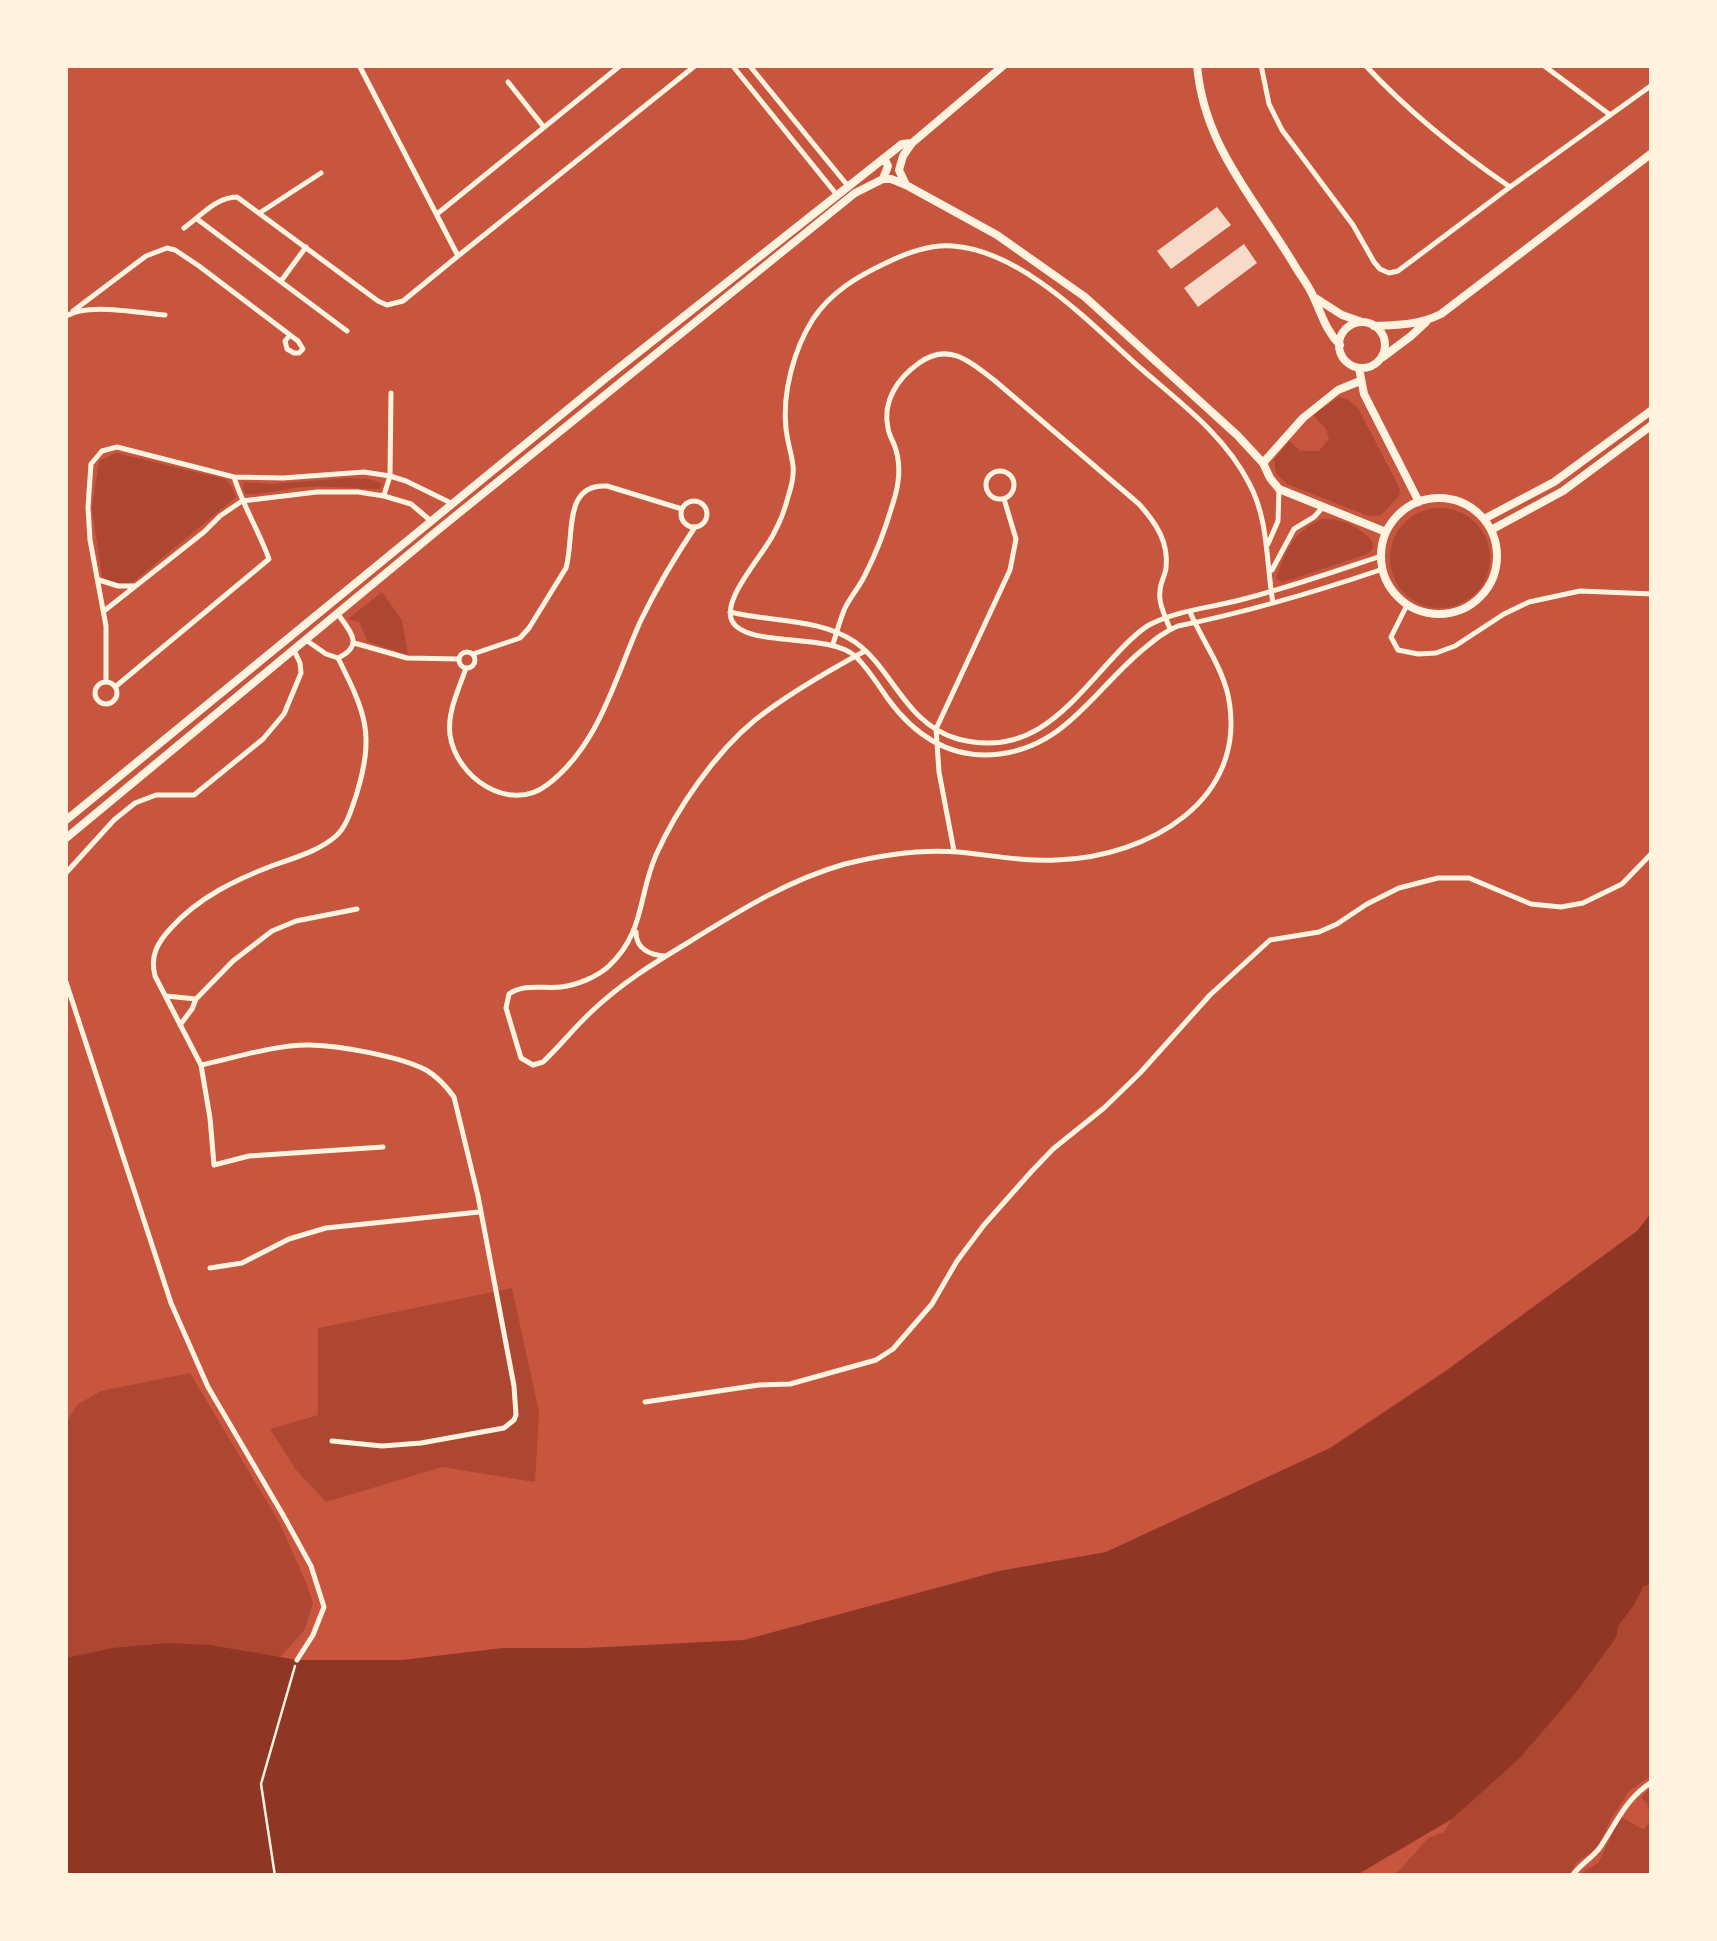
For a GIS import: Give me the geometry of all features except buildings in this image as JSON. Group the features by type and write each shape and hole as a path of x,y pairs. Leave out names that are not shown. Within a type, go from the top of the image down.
{"main road":[{"path":"906,185 899,170 912,143 1004,65"},
{"path":"1197,65 1206,112 1224,157 1279,238 1314,297 1331,336 1340,345 1344,359 1359,368 1371,366 1652,153"},
{"path":"65,821 848,186 902,144 912,143"},
{"path":"883,180 888,166 884,158"},
{"path":"65,839 438,530 855,193 883,180 906,185 997,235 1085,296 1225,424 1263,463 1279,489 1386,532"},
{"path":"1314,297 1342,314 1374,326 1426,322"},
{"path":"1340,345 1346,329 1362,322"},
{"path":"1374,326 1383,337 1381,358"},
{"path":"1359,368 1364,394 1420,502"},
{"path":"1263,463 1303,418 1338,390 1360,381"},
{"path":"1484,519 1554,482 1652,410"},
{"path":"1491,530 1562,491 1652,425"},
{"path":"1433,498 1461,503 1484,519 1496,546 1497,563 1493,579 1472,605 1456,612 1423,612 1396,595 1383,570 1381,556 1386,532 1406,508 1433,498"},
{"path":"431,521 438,530"}],"street":[{"path":"371,65 361,68 458,256"},
{"path":"603,65 610,74"},
{"path":"437,214 621,65"},
{"path":"184,228 218,201 238,197 378,301 387,305 403,301 696,65"},
{"path":"732,65 837,195"},
{"path":"749,65 848,186"},
{"path":"1261,65 1269,104 1282,130 1353,225 1380,269 1389,273 1398,271 1652,85"},
{"path":"1366,65 1426,125 1510,187"},
{"path":"1543,65 1610,114"},
{"path":"508,82 543,126"},
{"path":"261,212 321,173"},
{"path":"198,219 347,331"},
{"path":"1274,603 1257,501 1250,483 1210,430 1035,280 1001,260 951,246 923,249 865,272 835,294 813,319 794,363 786,406 795,472 788,497 774,533 736,592 730,612 732,622 746,632 834,644 856,656 897,710 936,744 960,752 1001,754 1036,744 1065,727 1131,660 1170,629 1274,603 1308,594 1383,570"},
{"path":"280,282 306,247"},
{"path":"65,317 146,256 167,248 199,266 290,335"},
{"path":"73,311 96,308 164,315"},
{"path":"834,644 845,608 880,542 898,482 896,448 886,418 888,400 907,372 932,355 944,352 974,365 994,380 1153,519 1166,551 1159,594 1170,629"},
{"path":"384,496 390,476 391,394"},
{"path":"106,682 104,611 90,540 88,507 92,464 102,450 117,447 234,478 364,472 390,476 452,504"},
{"path":"996,472 1012,478 1012,490 1004,499 987,492 986,480 996,472"},
{"path":"115,687 270,559 234,478"},
{"path":"354,643 413,660 458,659 464,652 473,654 520,638 566,568 575,504 586,488 607,486 682,509"},
{"path":"1266,546 1278,521 1279,489"},
{"path":"104,611 242,502 316,492 358,492 411,504 431,521"},
{"path":"954,852 939,772 936,729 1010,570 1016,539 1004,499"},
{"path":"473,654 474,664 466,668 450,720 455,752 466,770 490,789 516,796 539,790 550,783 589,738 660,581 694,527 705,521 704,505 692,501 682,509"},
{"path":"1270,573 1294,529 1323,507"},
{"path":"682,509 684,521 694,527"},
{"path":"730,612 837,632 865,651 900,698 936,729 961,740 1013,740 1038,731 1067,709 1140,632 1166,618 1381,556"},
{"path":"98,580 136,586"},
{"path":"1408,605 1391,637 1398,650 1418,654 1455,646 1529,602 1580,591 1652,594"},
{"path":"636,929 618,956 598,974 575,984 517,988 509,994 506,1008 522,1058 532,1064 543,1062 591,1012 639,972 738,910 794,882 845,864 888,855 954,852 1058,860 1109,854 1145,842 1194,810 1220,773 1228,750 1228,695 1190,612"},
{"path":"338,614 354,643 338,658"},
{"path":"306,640 338,658 364,718 368,740 358,789 344,828 324,845 228,884 190,909 165,934 152,963 202,1065 214,1165 249,1156 383,1147"},
{"path":"65,874 114,820 135,803 156,795 194,796 262,739 284,714 301,673 294,650"},
{"path":"665,956 641,946 636,929 654,860 676,815 733,741 756,720 865,651"},
{"path":"458,659 460,666 466,668"},
{"path":"106,682 115,687 114,701 100,703 95,697 100,684 106,682"},
{"path":"646,1402 759,1384 790,1384 876,1360 893,1348 932,1304 984,1225 1052,1149 1140,1074 1210,995 1270,940 1319,932 1399,888 1438,878 1469,878 1532,904 1562,907 1583,903 1622,884 1652,852"},
{"path":"180,1025 196,999 272,931 296,921 358,910"},
{"path":"65,979 171,1302 208,1387 311,1566 324,1607 313,1635 296,1660"},
{"path":"166,996 196,999"},
{"path":"202,1065 308,1044 366,1053 425,1070 441,1080 454,1097 514,1386 516,1415 504,1428 421,1443 382,1446 332,1441"},
{"path":"210,1268 242,1263 288,1240 326,1228 480,1212"},
{"path":"1572,1876 1599,1850 1614,1821 1639,1790 1652,1782"}],"path":[{"path":"275,1876 261,1784 296,1660"}],"shaded area":[{"path":"1339,397 1358,408 1400,489 1399,496 1381,515 1369,516 1287,484 1276,473 1274,460 1289,441 1301,451 1319,451 1329,439 1326,429 1313,415"},
{"path":"116,453 225,479 236,497 133,582 125,583 102,577 92,508 99,461"},
{"path":"350,478 381,483 380,489 314,487 246,494 243,489 244,482"},
{"path":"1440,508 1459,512 1475,523 1486,539 1490,558 1486,577 1475,593 1459,604 1440,608 1421,604 1405,593 1394,577 1390,558 1394,539 1405,523 1421,512"},
{"path":"1321,519 1355,527 1372,541 1373,548 1367,554 1283,582 1276,579 1292,543"},
{"path":"382,592 402,620 408,655 368,642 359,622 348,619"},
{"path":"1652,1212 1652,1583 1643,1587 1619,1625 1616,1638 1575,1694 1519,1759 1452,1819 1355,1876 65,1876 65,1658 113,1648 169,1643 210,1645 297,1660 402,1660 503,1648 744,1640 999,1571 1106,1552 1330,1448 1447,1370 1637,1231"},
{"path":"512,1288 539,1412 535,1482 442,1467 326,1502 296,1470 270,1429 318,1415 318,1328"},
{"path":"190,1373 279,1522 305,1580 313,1603 304,1631 278,1659 223,1648 172,1645 65,1658 65,1425 77,1405 101,1391"},
{"path":"1652,1583 1652,1775 1629,1791 1597,1848 1576,1863 1569,1876 1388,1876 1399,1871 1428,1838 1444,1832 1452,1819 1519,1759 1575,1694 1616,1638 1619,1625 1643,1587"},
{"path":"1652,1787 1652,1876 1579,1876 1599,1862 1620,1817 1644,1829 1650,1822 1648,1805 1641,1797"}]}
